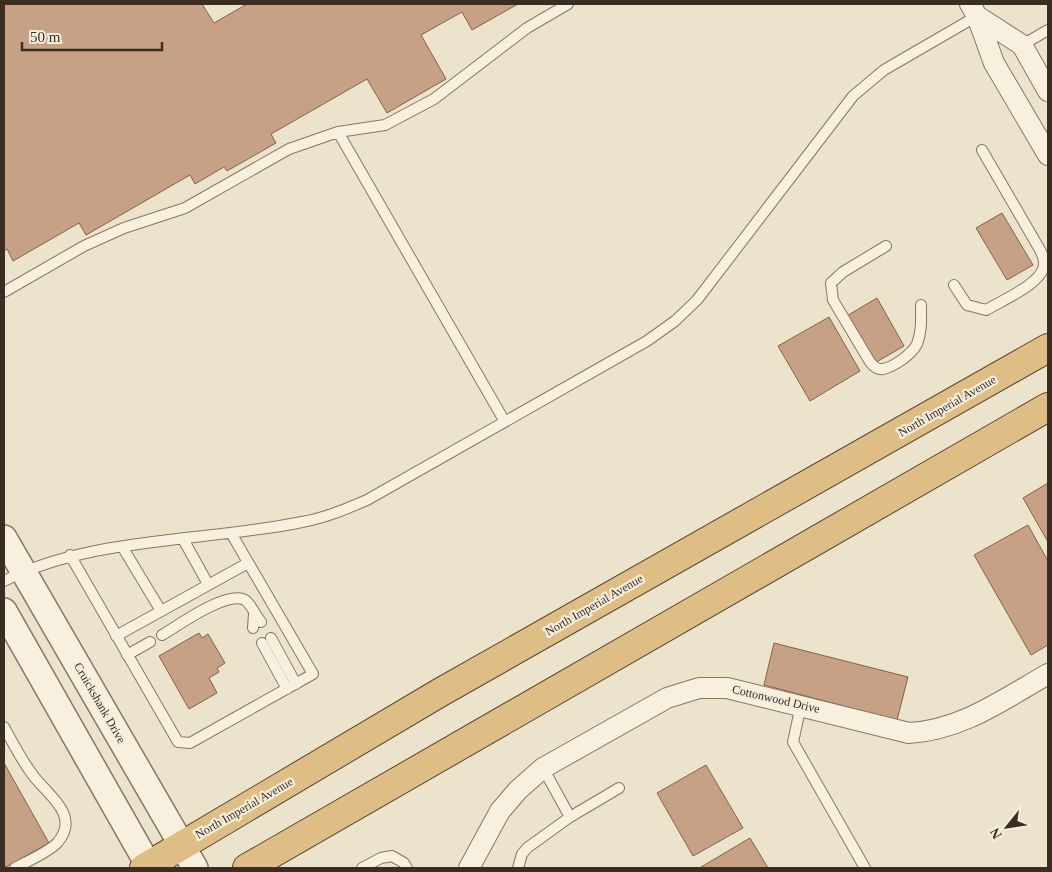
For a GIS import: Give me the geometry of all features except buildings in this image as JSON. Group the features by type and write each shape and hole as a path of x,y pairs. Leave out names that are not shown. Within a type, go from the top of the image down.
{"highway":[{"name":"North Imperial Avenue","path":"147,867 182,844 441,692 1048,348"},
{"path":"247,868 1048,407"}],"street":[{"path":"974,10 1022,45 1048,90"},
{"path":"974,10 994,62 1048,155"},
{"name":"Cruickshank Drive","path":"4,538 14,576 182,844 195,868"},
{"path":"4,611 147,867"},
{"name":"Cottonwood Drive","path":"469,868 500,812 518,790 543,768 667,698 700,688 727,688 801,704 909,733 932,731 967,719 1048,674"}],"lane":[{"path":"4,292 84,246 124,228 185,208 290,149 338,132 385,125 434,99 527,28 568,4"},
{"path":"14,576 70,555 304,522 356,505 647,341 675,321 697,300 853,96 884,70 974,10"},
{"path":"1022,45 1048,30"},
{"path":"338,132 505,422"},
{"path":"954,285 967,305 986,310 1038,280 1044,267 1043,257 1036,243 982,150"},
{"path":"886,246 843,272 831,283 832,300 875,368 883,369 896,363 916,345 922,328 921,305"},
{"path":"70,555 178,742 190,743 313,674 231,533"},
{"path":"183,539 208,584"},
{"path":"123,548 161,611"},
{"path":"116,636 248,563"},
{"path":"162,635 220,601 236,597 247,601 257,625"},
{"path":"266,641 292,686"},
{"path":"127,655 150,642"},
{"path":"801,704 793,742 865,868"},
{"path":"4,727 33,776 62,807 65,822 63,834 57,844 15,868"},
{"path":"543,768 570,817"},
{"path":"518,868 522,854 527,848 570,817 620,788"},
{"path":"362,868 380,858 392,856 404,863 407,868"}]}
